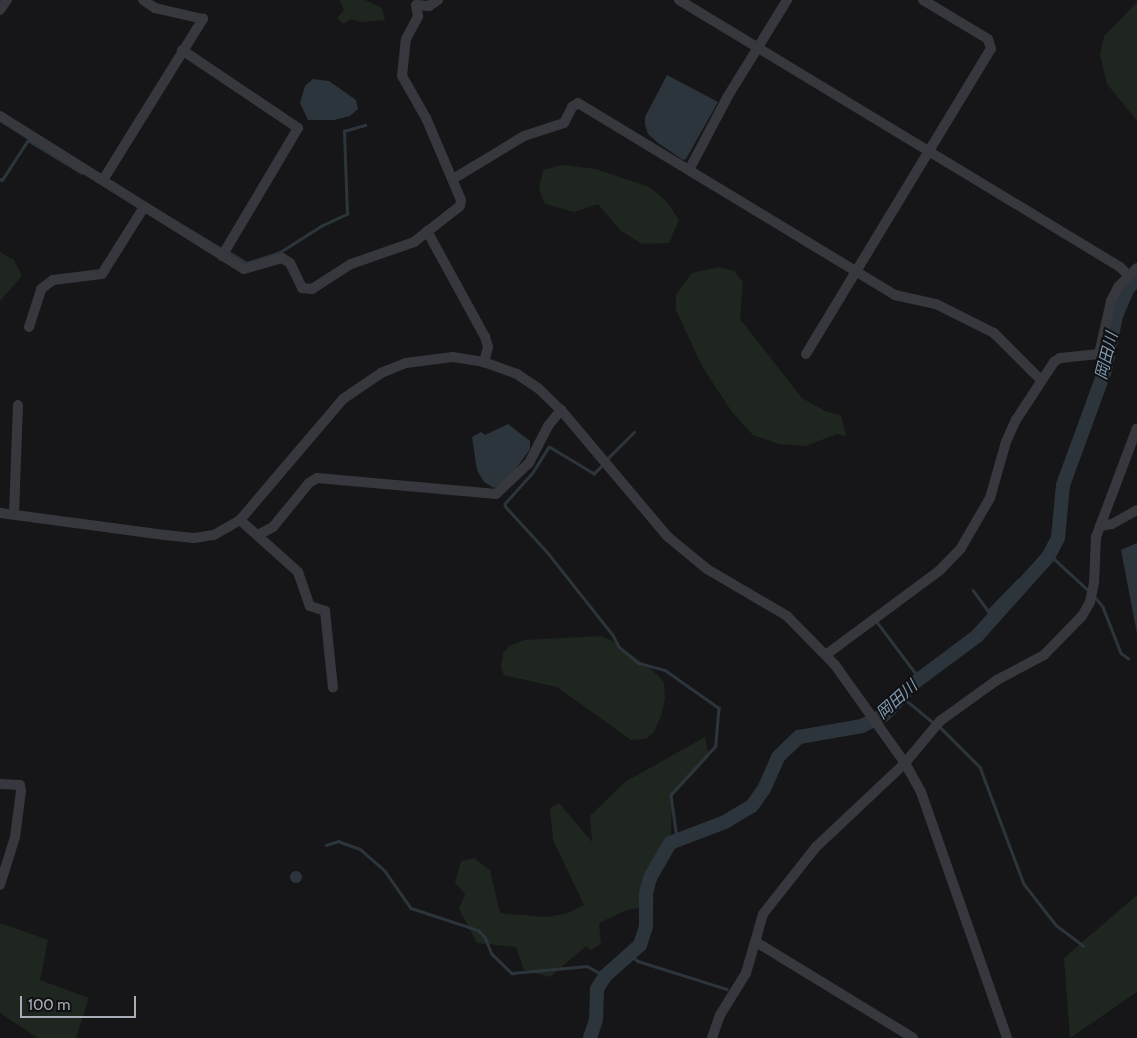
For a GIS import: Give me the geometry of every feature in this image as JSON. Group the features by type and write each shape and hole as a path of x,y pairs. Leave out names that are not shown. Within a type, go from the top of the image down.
{"street":[{"path":"0,10 7,0"},
{"path":"102,180 182,50 204,19 155,8 143,0"},
{"path":"412,2 429,6 438,0"},
{"path":"679,0 1120,267 1128,275"},
{"path":"689,170 787,0"},
{"path":"806,354 992,45 988,39 923,0"},
{"path":"0,116 244,269 286,259 302,288 312,290 351,264 414,242 460,206 461,200 453,179 426,118 402,76 406,39 418,16 412,2"},
{"path":"182,50 298,128 222,256"},
{"path":"453,179 524,136 564,123 576,103 895,295 936,304 994,333 1041,380"},
{"path":"29,327 41,289 52,280 102,274 144,207"},
{"path":"427,230 485,337 488,347 484,362"},
{"path":"827,654 940,570 962,548 990,498 1006,442 1016,420 1041,380 1050,366 1060,358 1099,354 1111,301 1128,275 1137,268"},
{"path":"0,513 194,538 214,535 240,520 333,409 369,380 406,363 437,358 484,362 529,382 561,410 667,536 707,569 787,616 827,654 905,763 928,808 1007,1038"},
{"path":"14,514 18,405"},
{"path":"258,535 273,526 309,482 317,478 496,494 529,463 548,426 561,410"},
{"path":"712,1038 720,1015 746,973 763,914 816,847 905,763 940,721 997,680 1044,655 1082,616 1090,602 1094,583 1093,547 1137,428"},
{"path":"1100,526 1112,524 1137,510"},
{"path":"240,520 298,572 310,606 325,611 333,688"},
{"path":"0,784 20,784 21,791 15,837 0,885"},
{"path":"756,942 912,1038"}],"shaded area":[{"path":"339,0 365,0 382,8 385,20 360,22 351,19 343,24 337,18 344,10"},
{"path":"1137,2 1137,121 1107,84 1100,55 1104,36"},
{"path":"667,75 718,102 686,159 683,160 648,134 645,125 645,117"},
{"path":"313,79 329,81 356,100 358,109 350,116 334,120 308,120 300,103 305,86"},
{"path":"562,165 596,169 649,187 666,201 679,220 669,243 642,244 620,230 598,204 574,212 545,204 539,189 543,170"},
{"path":"0,252 14,260 22,276 0,301"},
{"path":"719,267 734,271 743,282 740,319 802,398 827,412 841,415 846,436 837,434 806,446 779,444 753,435 732,412 703,368 676,310 676,295 692,273"},
{"path":"508,424 530,441 530,449 510,477 494,488 484,482 477,470 472,437 481,432 485,435"},
{"path":"1137,543 1137,634 1121,550"},
{"path":"601,636 614,642 651,669 664,682 665,699 661,716 654,732 646,739 631,740 557,687 504,675 501,668 503,653 509,646 525,640"},
{"path":"705,737 709,757 672,797 671,836 650,869 654,905 627,910 599,923 601,944 591,950 586,946 550,977 524,970 516,947 477,943 459,909 465,894 455,883 461,861 474,858 490,870 500,913 547,917 568,913 584,905 553,840 550,808 559,803 592,842 590,816 625,782"},
{"path":"294,871 298,871 302,877 298,883 294,883 290,879 290,875"},
{"path":"1137,895 1137,992 1070,1038 1064,958"},
{"path":"0,923 48,940 40,980 89,998 76,1038 38,1038 0,1013"}],"waterway":[{"path":"227,251 247,263 280,252 321,226 347,214 344,131 365,125"},
{"path":"0,179 2,180 28,140 82,173"},
{"path":"137,198 222,249"},
{"name":"岡田川","path":"590,1038 596,1020 597,989 605,976 640,945 646,927 646,893 650,878 670,843 725,822 752,806 764,789 778,757 799,737 862,726 884,715 914,683 977,636 1048,557 1058,538 1063,485 1105,370 1116,316 1128,288 1137,279"},
{"path":"607,459 634,432"},
{"path":"604,464 594,474 549,447 532,474 505,504 548,553 613,635 619,647 639,663 665,670 719,708 716,746 671,795 677,838"},
{"path":"1050,555 1089,591"},
{"path":"973,590 988,611 1018,580 1024,586"},
{"path":"1095,597 1103,607 1121,653 1128,658"},
{"path":"877,622 920,679"},
{"path":"901,696 935,724"},
{"path":"940,727 980,767 1024,884 1056,925 1083,945"},
{"path":"326,845 338,841 360,849 385,871 411,908 478,930 485,937 492,954 512,973 587,966 605,976"},
{"path":"630,955 638,961 727,989"}]}
